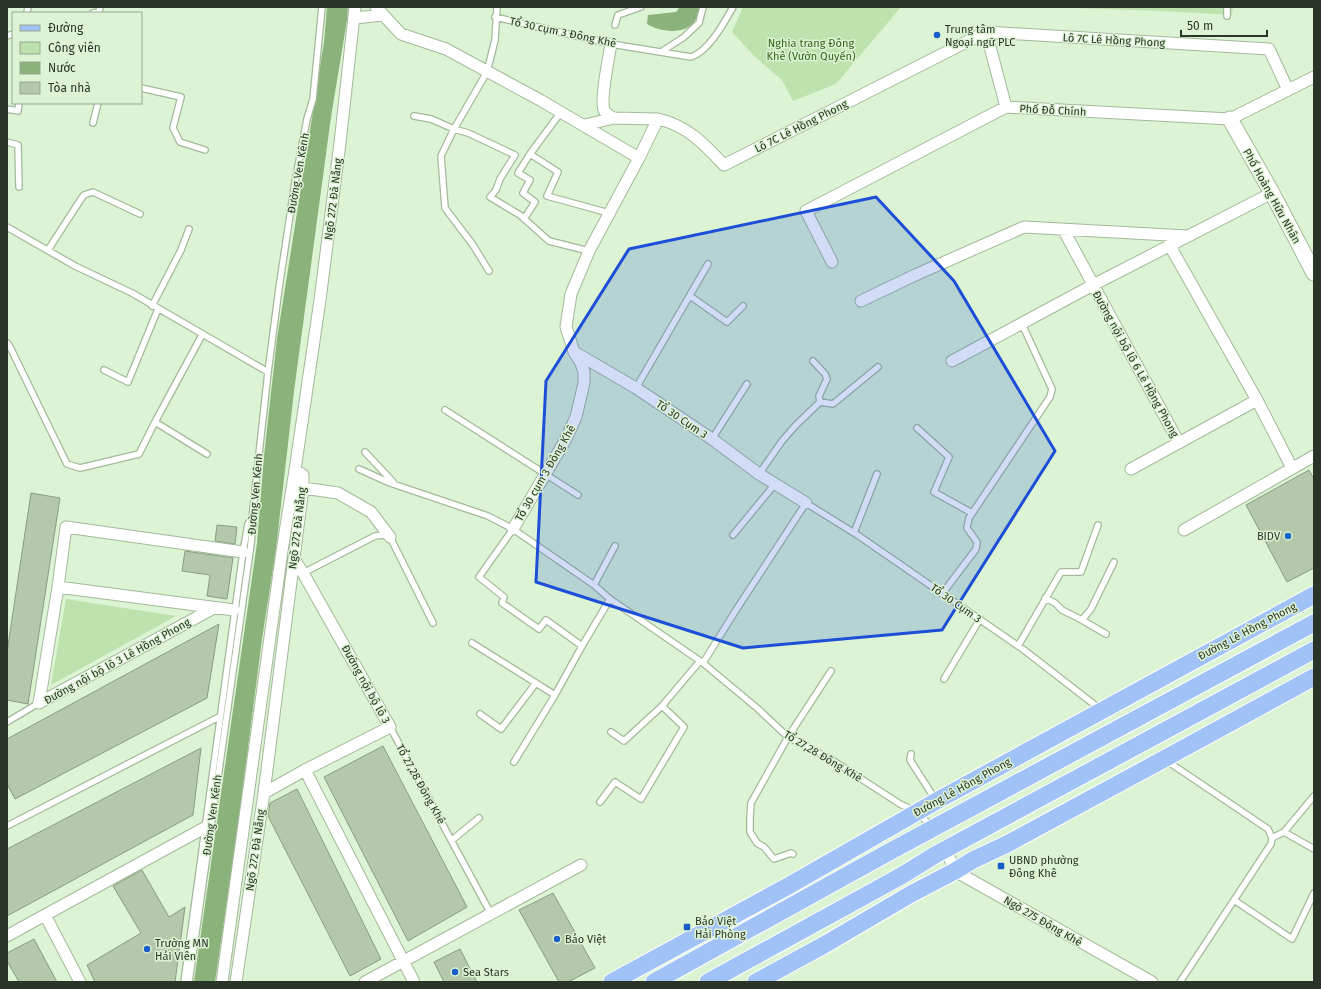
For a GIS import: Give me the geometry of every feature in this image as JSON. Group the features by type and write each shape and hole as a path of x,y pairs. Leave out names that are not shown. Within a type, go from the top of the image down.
{"main road":[{"name":"Đường Lê Hồng Phong","path":"612,982 790,885 936,801 1101,710 1314,595"},
{"name":"Đường Lê Hồng Phong","path":"654,982 1314,623"},
{"path":"708,982 946,850 1314,650"},
{"path":"756,982 973,860 1007,844 1314,676"}],"street":[{"path":"355,12 379,11 401,34 446,49 585,125 639,158"},
{"name":"Ngõ 272 Đà Nẵng","path":"236,982 264,793 303,488 303,475 295,470 322,284 355,12"},
{"path":"986,32 1006,107"},
{"name":"Lô 7C Lê Hồng Phong","path":"658,119 671,122 692,134 702,142 724,165 986,32 1269,49 1288,90"},
{"path":"611,44 603,100 604,111 608,116 614,118"},
{"name":"Phố Đỗ Chính","path":"832,262 806,211 1006,107 1230,119 1314,77"},
{"path":"585,125 614,118 658,119"},
{"name":"Tổ 30 cụm 3 Đông Khê","path":"513,529 566,439 576,417 584,383 584,372 581,363 574,352 566,327 570,294 589,251 639,158 658,119"},
{"name":"Phố Hoàng Hữu Nhân","path":"1230,119 1272,193 1314,273"},
{"name":"Đường nội bộ lô 6 Lê Hồng Phong","path":"952,361 1093,285 1272,193"},
{"path":"861,301 913,276 1024,227 1188,236"},
{"name":"Đường nội bộ lô 6 Lê Hồng Phong","path":"1063,229 1179,442"},
{"path":"1170,246 1257,400 1292,468"},
{"name":"Tổ 30 Cụm 3","path":"574,352 636,388 712,439 759,474 806,503"},
{"name":"Đường nội bộ lô 6 Lê Hồng Phong","path":"1131,469 1257,400"},
{"path":"1184,530 1314,456"},
{"path":"222,982 281,558 295,470"},
{"path":"303,488 338,493 371,512 390,537"},
{"name":"Đường nội bộ lô 3 Lê Hồng Phong","path":"39,704 66,527 242,552"},
{"name":"Đường nội bộ lô 3","path":"264,793 305,770 390,727 294,559"},
{"name":"Đường nội bộ lô 3 Lê Hồng Phong","path":"58,587 234,610"},
{"name":"Đường nội bộ lô 3 Lê Hồng Phong","path":"39,704 214,608"},
{"path":"305,770 414,982"},
{"path":"7,936 206,826"},
{"path":"946,850 955,871"},
{"path":"364,982 581,865"},
{"name":"Ngõ 275 Đông Khê","path":"955,871 1152,982"},
{"path":"45,915 80,982"}],"lane":[{"name":"Đường Ven Kênh","path":"189,982 251,544 252,518 268,372 295,182 307,119 313,99 322,7"},
{"path":"495,18 496,7"},
{"path":"615,25 618,15 641,7"},
{"path":"661,52 684,38 699,23 703,7"},
{"name":"Tổ 30 cụm 3 Đông Khê","path":"489,271 473,245 445,208 441,156 454,129 487,72 495,40 495,18 611,44 691,57 702,51 719,30 733,7"},
{"path":"1227,7 1227,16"},
{"path":"142,88 181,97 173,128 176,135 180,142 205,150"},
{"path":"7,109 18,111 19,104"},
{"path":"93,123 98,104"},
{"path":"524,219 535,202 523,193 530,180 518,173 561,112"},
{"path":"414,116 431,119 454,129 468,133 515,155 500,179 496,190 490,197 520,215 549,241 589,251"},
{"path":"7,142 18,145 20,187"},
{"path":"530,154 558,172 547,196 609,213"},
{"path":"48,250 81,199 88,193 93,192 140,214"},
{"path":"7,227 74,266 132,293 268,372"},
{"path":"152,306 181,250 189,229"},
{"path":"636,388 708,264"},
{"path":"690,296 727,322 743,306"},
{"path":"104,370 128,382 158,309"},
{"path":"942,594 970,559 976,549 977,542 967,528 969,518 1050,397 1052,389 1022,324"},
{"path":"7,343 66,464 80,468 139,454 202,335"},
{"path":"814,361 825,374 827,379 819,396 820,402"},
{"path":"820,402 833,404 878,367"},
{"path":"712,439 746,384"},
{"path":"759,474 796,425 820,402"},
{"path":"445,410 578,494"},
{"path":"156,422 207,454"},
{"path":"917,428 949,457 934,492 972,513"},
{"path":"365,452 394,484"},
{"name":"Tổ 30 cụm 3 Đông Khê","path":"359,469 394,484 488,516 513,529"},
{"path":"854,533 877,474"},
{"path":"733,535 775,484"},
{"path":"611,732 624,741 662,706 702,662 806,503"},
{"name":"Tổ 30 Cụm 3","path":"806,503 854,533 980,619 1018,646 1101,710"},
{"name":"Đường Ven Kênh","path":"184,982 242,552 248,524 252,518"},
{"path":"1018,646 1061,572 1081,572 1098,526"},
{"path":"513,529 479,577 504,597 502,603 539,630 546,620 582,646"},
{"name":"Tổ 27,28 Đông Khê","path":"513,529 594,585 610,599 702,662 757,708 788,737 832,760 900,804 917,812 933,829"},
{"path":"303,573 375,536 383,535 390,537 433,623"},
{"path":"594,585 615,546"},
{"path":"1082,620 1091,609 1105,584 1114,562"},
{"path":"1045,598 1055,603 1062,610 1106,634"},
{"path":"514,762 555,695 610,599"},
{"path":"944,678 980,619"},
{"path":"472,643 555,695"},
{"path":"793,854 774,859 764,847 757,843 750,832 751,802 788,737 831,671"},
{"path":"480,714 501,729 536,683"},
{"path":"7,722 39,704"},
{"path":"600,802 615,782 641,799 684,726 662,706"},
{"path":"7,826 219,717"},
{"name":"Tổ 27,28 Đông Khê","path":"390,727 452,840"},
{"path":"911,754 910,760 936,801"},
{"path":"1164,759 1268,829 1272,838 1271,844 1180,982"},
{"path":"1272,838 1284,832 1314,796"},
{"path":"479,818 452,840 491,914"},
{"path":"1284,832 1314,849"},
{"path":"1234,900 1292,939 1314,893"}],"highlighted area":[{"path":"876,197 954,281 1055,451 942,630 743,648 536,582 546,381 629,249"}],"green space":[{"name":"Nghia trang Đông Khê (Vườn Quyến)","path":"743,7 901,7 836,84 793,101 782,80 755,57 732,32"},
{"path":"1045,7 1233,7 1232,15"},
{"path":"66,599 176,616 51,685"}],"water":[{"path":"327,7 348,7 347,20 331,117 294,391 276,549 262,639 238,825 215,982 194,982 257,543 264,456 277,339 324,42"},
{"path":"680,7 700,7 696,19 686,28 673,31 659,29 647,24 648,15 676,12"}],"building":[{"name":"BIDV","path":"1309,470 1314,479 1314,568 1287,582 1246,505"},
{"path":"31,493 60,498 28,704 7,700 7,652"},
{"path":"217,525 237,527 235,544 215,541"},
{"path":"185,551 233,558 227,599 207,596 210,575 182,571"},
{"path":"219,624 207,698 15,799 7,784 7,739"},
{"path":"383,746 467,907 408,941 324,777"},
{"path":"201,748 193,815 7,916 7,849"},
{"path":"297,789 381,959 350,976 268,816 270,803"},
{"name":"Trường MN Hải Viên","path":"142,870 169,917 185,907 175,982 95,982 87,965 141,933 113,886"},
{"name":"Bảo Việt","path":"553,893 595,968 568,982 559,982 519,910"},
{"path":"34,939 57,982 19,982 7,961 7,953"},
{"name":"Sea Stars","path":"460,949 477,982 444,982 434,962"}],"place":[{"name":"Trung tâm Ngoại ngữ PLC","path":"937,35"},
{"name":"BIDV","path":"1288,536"},
{"name":"UBND phường Đông Khê","path":"1001,866"},
{"name":"Bảo Việt Hải Phòng","path":"687,927"},
{"name":"Bảo Việt","path":"557,939"},
{"name":"Trường MN Hải Viên","path":"147,949"},
{"name":"Sea Stars","path":"455,972"}]}
